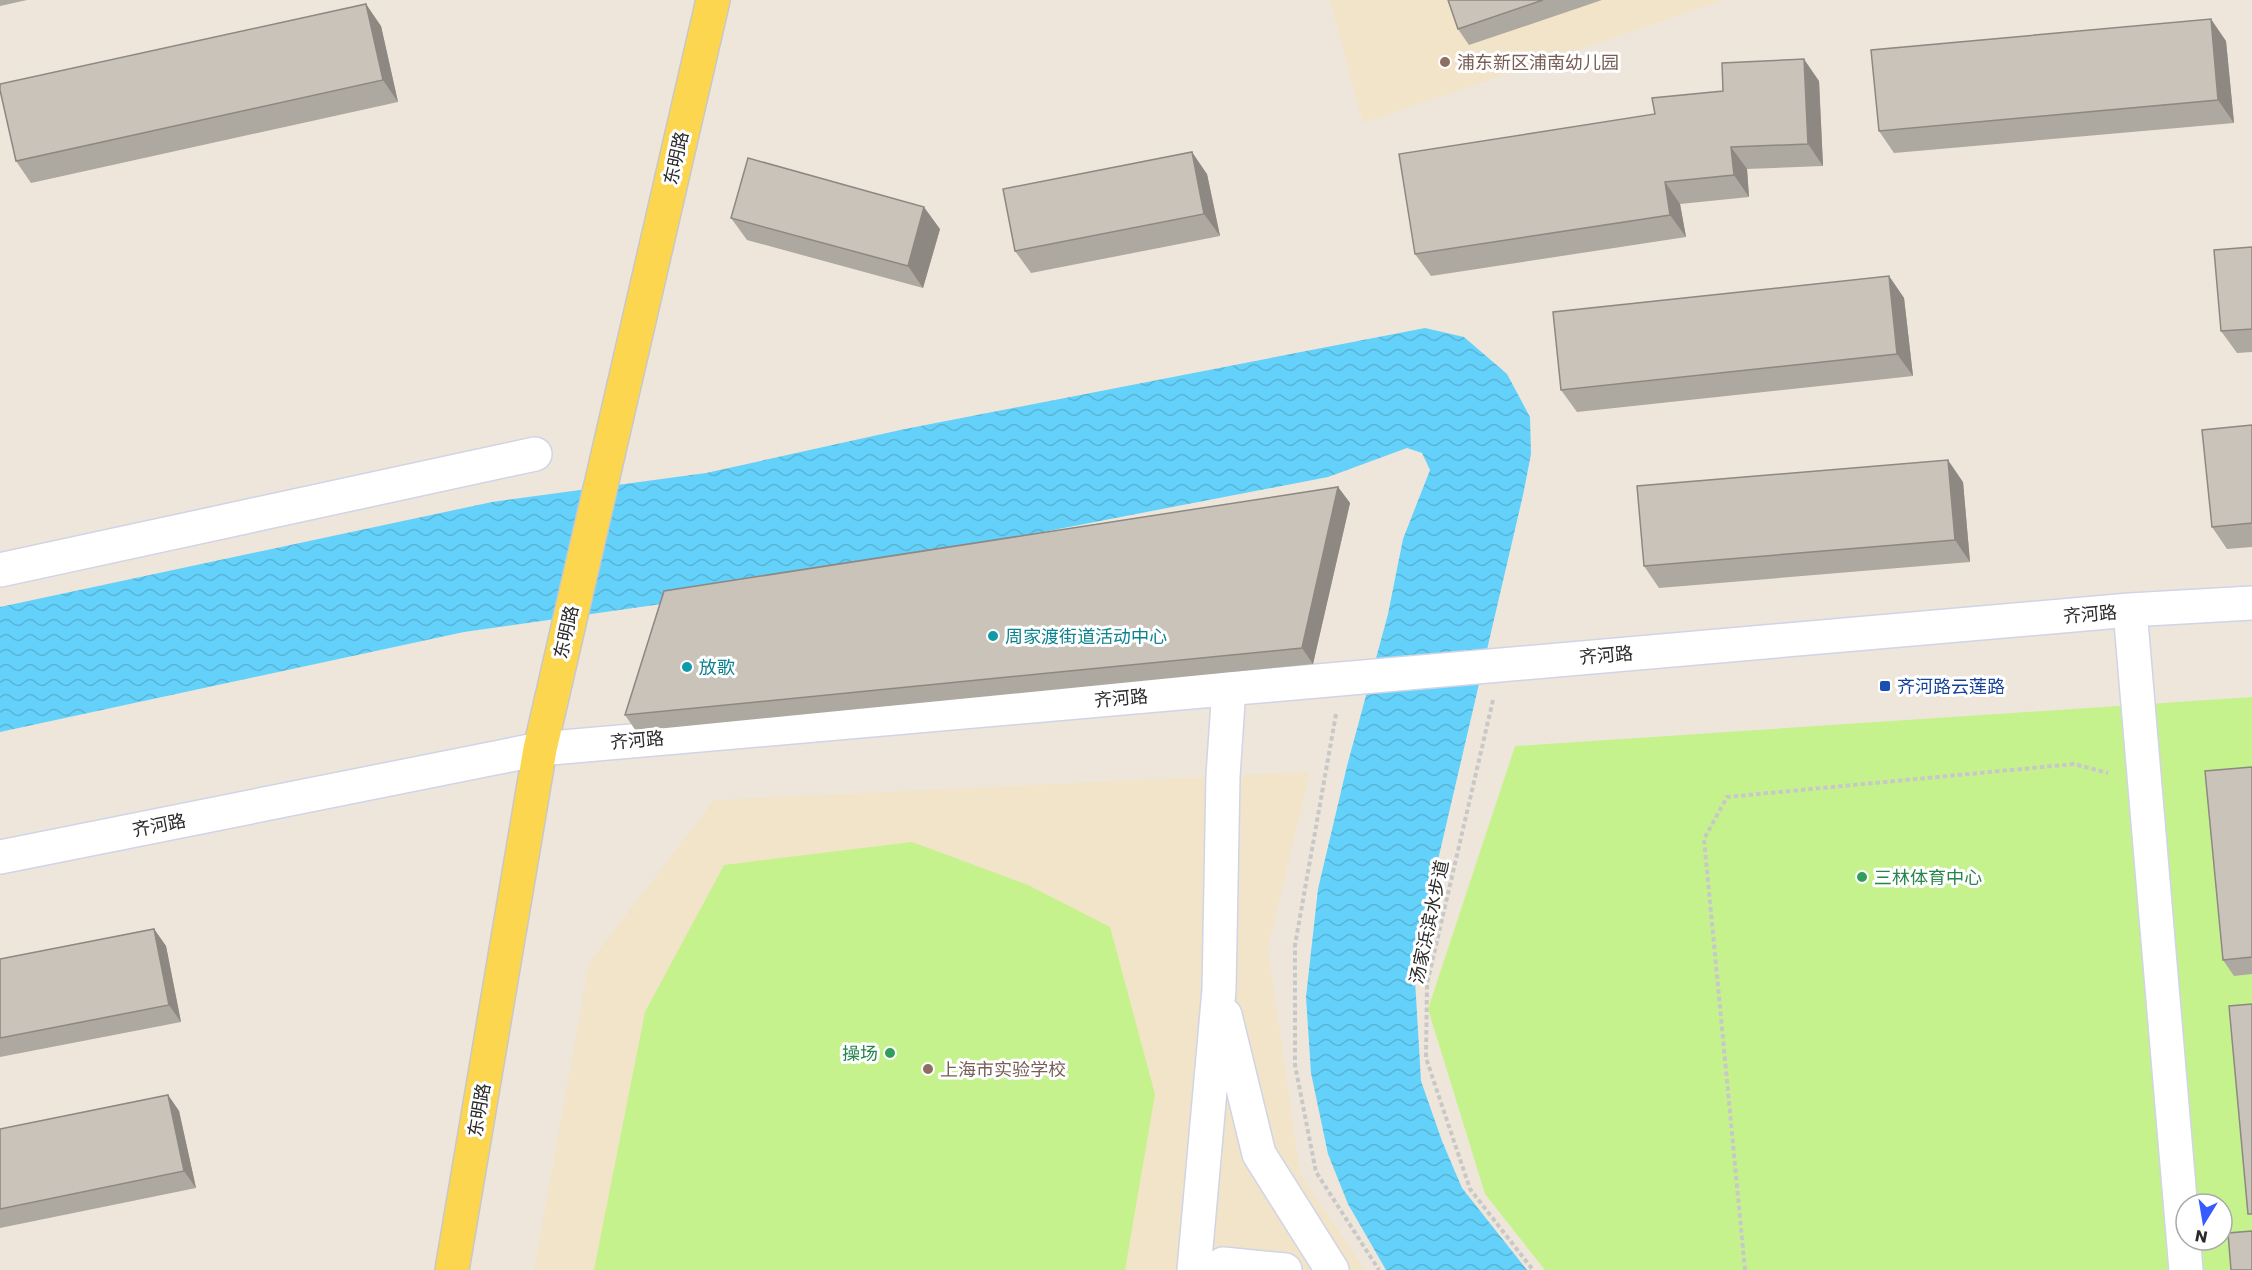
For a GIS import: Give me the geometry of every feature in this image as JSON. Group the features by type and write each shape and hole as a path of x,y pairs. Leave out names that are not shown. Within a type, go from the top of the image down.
{"main road":[{"name":"东明路","path":"452,1270 540,749 605,458 713,0"}],"street":[{"path":"0,570 535,454"},
{"name":"齐河路","path":"0,857 540,749 2130,610 2252,603"},
{"path":"2130,610 2186,1270"},
{"path":"1194,1270 1219,990 1223,776 1229,688"},
{"path":"1219,990 1259,1154 1332,1270"},
{"path":"1216,1270 1223,1264 1286,1270"}],"path":[{"name":"汤家浜滨水步道","path":"1501,664 1427,984 1426,1058 1470,1189 1533,1270"},
{"path":"1343,678 1295,945 1295,1065 1316,1172 1379,1270"},
{"path":"1745,1270 1704,839 1726,797 2074,765 2109,773"}],"shaded area":[{"name":"浦东新区浦南幼儿园","path":"1330,0 1724,0 1363,123"},
{"name":"上海市实验学校","path":"1310,772 1268,948 1300,1174 1365,1270 534,1270 589,963 714,800"}],"green space":[{"name":"三林体育中心","path":"2252,697 2252,1270 1545,1270 1485,1194 1428,1009 1515,746"},
{"name":"操场","path":"912,842 1028,885 1110,927 1155,1094 1125,1270 594,1270 645,1012 724,865"}],"water":[{"path":"1425,328 1464,337 1507,374 1530,417 1531,454 1523,495 1414,963 1421,1081 1442,1141 1462,1188 1527,1270 1386,1270 1348,1204 1328,1154 1311,1073 1306,997 1318,889 1347,766 1388,614 1403,539 1430,470 1422,453 1407,448 1328,477 690,600 464,632 0,732 0,607 492,502 706,473 905,429"}],"building":[{"path":"1448,0 1543,0 1458,29"},
{"path":"366,4 383,80 16,161 0,84"},
{"path":"2211,19 2218,100 1879,131 1871,50"},
{"path":"1804,59 1808,144 1731,147 1734,175 1665,182 1670,215 1415,254 1399,154 1655,114 1652,98 1723,91 1722,63"},
{"path":"1192,152 1204,214 1015,251 1003,189"},
{"path":"748,158 924,207 908,266 731,218"},
{"path":"2252,247 2252,329 2221,331 2214,250"},
{"path":"1889,276 1897,354 1561,390 1553,312"},
{"path":"2252,425 2252,523 2212,527 2202,430"},
{"path":"1948,460 1955,540 1644,566 1637,486"},
{"name":"周家渡街道活动中心","path":"1338,487 1302,648 625,715 664,591"},
{"path":"2252,767 2252,957 2223,960 2205,771"},
{"path":"154,929 169,1005 0,1038 0,959"},
{"path":"2252,1004 2252,1214 2248,1214 2229,1006"},
{"path":"168,1095 184,1171 0,1209 0,1129"},
{"path":"2252,1231 2252,1270 2231,1270 2230,1252 2234,1252 2234,1232"}],"place":[{"name":"浦东新区浦南幼儿园","path":"1445,62"},
{"name":"周家渡街道活动中心","path":"993,636"},
{"name":"放歌","path":"687,667"},
{"name":"齐河路云莲路","path":"1885,686"},
{"name":"三林体育中心","path":"1862,877"},
{"name":"操场","path":"890,1053"},
{"name":"上海市实验学校","path":"928,1069"}]}
